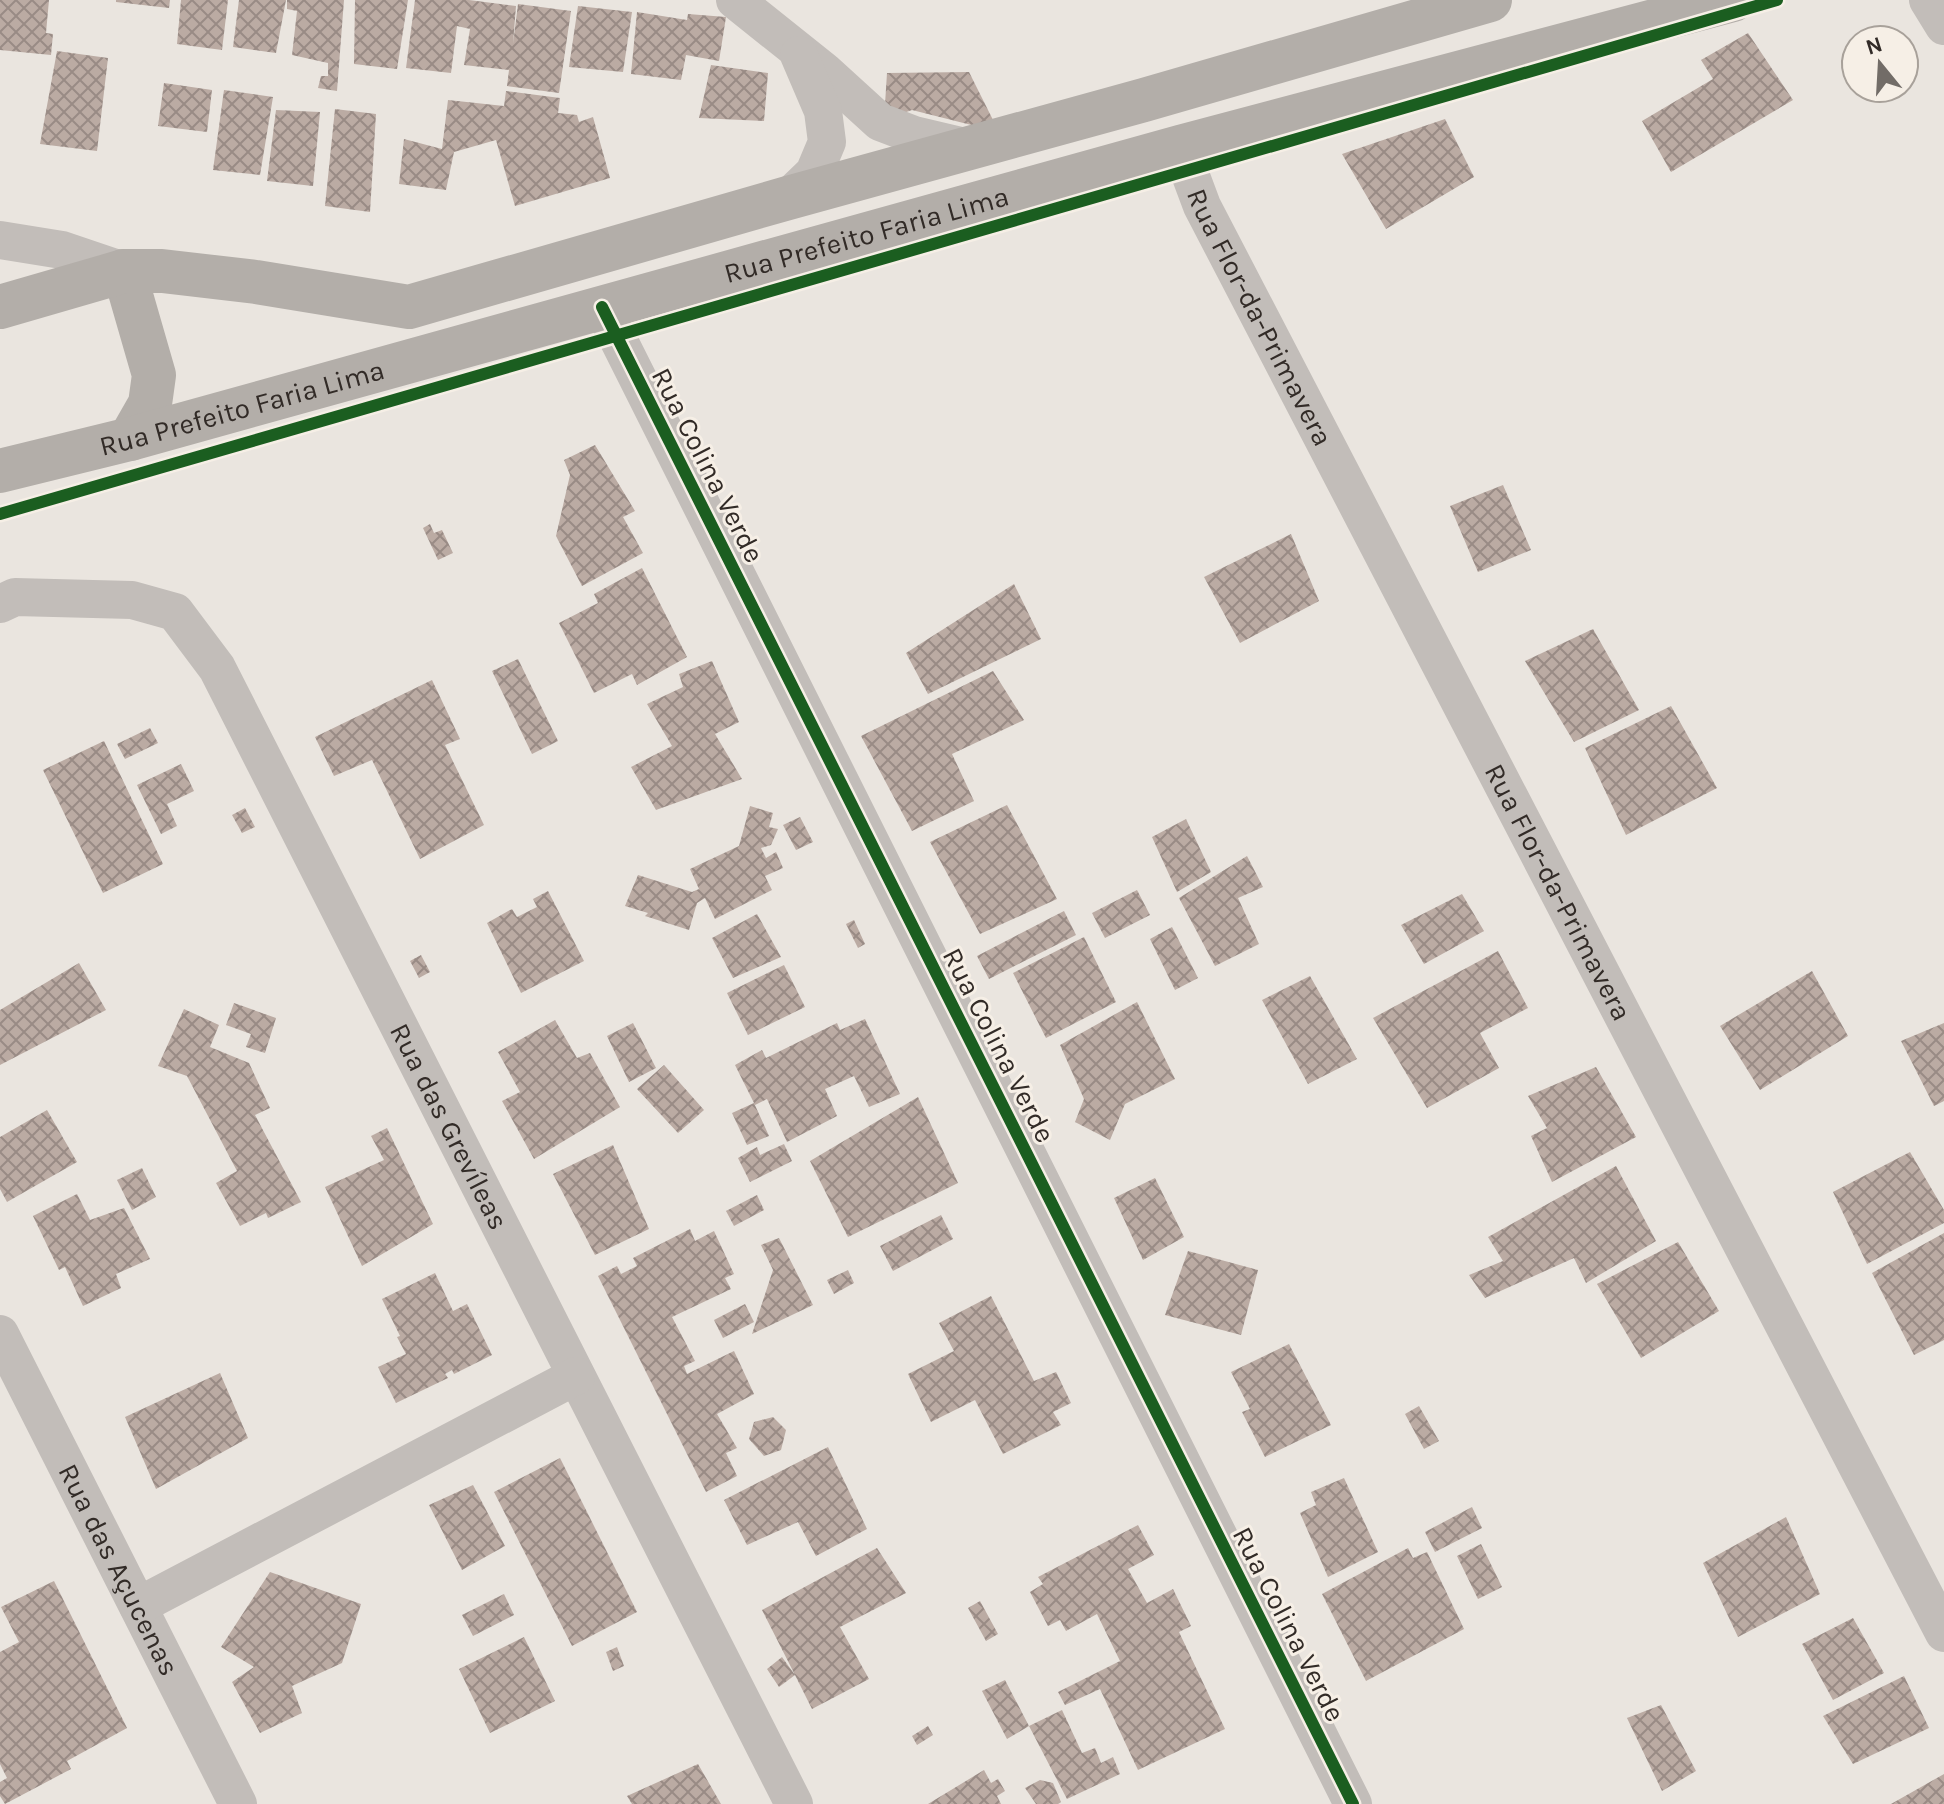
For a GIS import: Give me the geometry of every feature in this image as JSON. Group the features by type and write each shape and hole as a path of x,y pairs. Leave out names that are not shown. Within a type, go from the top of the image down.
{"main road":[{"name":"Rua Prefeito Faria Lima","path":"0,307 124,271 162,271 256,282 409,307 1490,0"},
{"name":"Rua Prefeito Faria Lima","path":"0,471 130,439 1180,147 1733,0"},
{"path":"124,271 154,375 150,404 130,439"},
{"path":"0,339 20,325 45,293"}],"street":[{"path":"735,0 824,71 880,122 914,135 969,148"},
{"path":"1928,0 1944,26"},
{"path":"788,198 814,173 827,142 823,111 796,49"},
{"name":"Rua Flor-da-Primavera","path":"1180,147 1202,206 1944,1633"},
{"path":"0,240 62,250 124,271"},
{"name":"Rua Colina Verde","path":"602,307 1353,1804"},
{"name":"Rua das Grevíleas","path":"0,604 15,597 132,600 175,612 217,668 794,1804"},
{"name":"Rua das Açucenas","path":"0,1334 238,1804"},
{"path":"138,1606 576,1376"}],"building":[{"path":"0,0 49,0 46,33 53,34 51,55 0,50"},
{"path":"116,0 170,0 169,8"},
{"path":"181,0 228,0 222,50 177,44"},
{"path":"239,0 286,0 276,53 233,47"},
{"path":"287,0 344,0 337,91 318,88 321,76 328,76 328,63 292,55 297,11 287,9"},
{"path":"355,0 408,0 397,69 354,64"},
{"path":"415,0 469,0 516,6 513,44 518,4 571,11 559,93 507,86 509,70 464,65 470,29 457,26 451,73 406,68"},
{"path":"578,6 632,12 623,72 569,67"},
{"path":"637,12 687,20 688,14 726,17 719,61 686,55 681,80 631,74"},
{"path":"1748,33 1793,100 1671,172 1642,121 1713,79 1701,60"},
{"path":"57,51 108,58 97,151 40,144"},
{"path":"711,65 768,73 764,121 699,118"},
{"path":"969,72 999,132 912,110 884,120 887,73"},
{"path":"164,83 212,90 207,132 158,126"},
{"path":"224,90 273,97 260,175 213,170"},
{"path":"506,91 560,98 558,113 577,115 579,122 593,117 610,178 515,206 496,140 454,152 446,190 399,184 404,139 442,149 448,100 504,106"},
{"path":"335,109 376,114 370,212 325,206"},
{"path":"276,110 320,112 313,186 267,181"},
{"path":"1445,119 1474,177 1386,229 1342,154"},
{"path":"595,445 635,511 623,517 643,553 582,586 556,536 570,475 564,460"},
{"path":"1503,485 1531,550 1478,572 1450,506"},
{"path":"430,524 434,533 442,530 453,553 438,560 423,528"},
{"path":"1291,534 1319,601 1240,643 1204,577"},
{"path":"642,568 687,657 637,685 632,674 594,693 559,623 598,603 594,594"},
{"path":"1014,584 1041,639 928,694 906,653"},
{"path":"1593,629 1639,710 1574,742 1525,661"},
{"path":"518,659 558,741 532,754 492,671"},
{"path":"712,661 739,722 715,734 742,779 656,810 631,767 672,746 647,704 683,687 679,674"},
{"path":"993,671 1024,720 952,754 974,801 912,831 861,736"},
{"path":"432,680 460,739 445,745 484,825 420,859 372,760 334,776 315,737"},
{"path":"1671,706 1717,788 1626,835 1585,748"},
{"path":"150,728 158,743 125,759 117,744"},
{"path":"104,741 163,864 103,893 43,770"},
{"path":"181,764 194,791 167,804 177,826 161,834 137,785"},
{"path":"1007,805 1057,899 980,934 930,842"},
{"path":"750,806 773,813 769,827 778,829 771,845 761,848 766,858 776,852 783,868 765,876 772,890 715,919 705,898 697,903 689,930 625,906 638,875 692,892 699,889 690,869 739,846"},
{"path":"245,808 255,827 242,833 232,815"},
{"path":"800,817 813,842 796,850 783,825"},
{"path":"1186,819 1211,872 1177,892 1152,837"},
{"path":"1247,856 1263,887 1238,898 1259,944 1215,966 1179,898"},
{"path":"1137,890 1150,915 1105,938 1092,913"},
{"path":"548,891 584,961 521,993 487,923 512,909 517,917 537,907 533,899"},
{"path":"1462,894 1484,931 1424,964 1401,925"},
{"path":"1064,911 1076,935 989,979 977,956"},
{"path":"757,914 781,957 733,978 712,938"},
{"path":"854,920 865,944 858,948 846,924"},
{"path":"1172,927 1198,978 1175,990 1150,939"},
{"path":"1084,937 1116,1002 1046,1038 1013,973"},
{"path":"1498,951 1528,1008 1480,1033 1499,1068 1427,1108 1373,1018"},
{"path":"421,955 430,972 419,978 410,961"},
{"path":"79,963 106,1010 0,1065 0,1010"},
{"path":"784,965 805,1007 748,1035 727,993"},
{"path":"1812,971 1848,1036 1760,1090 1720,1026"},
{"path":"1310,976 1357,1059 1308,1084 1262,1000"},
{"path":"1137,1002 1175,1079 1125,1104 1110,1140 1075,1122 1084,1099 1060,1045"},
{"path":"234,1003 276,1018 265,1053 246,1047 251,1034 226,1025"},
{"path":"184,1009 219,1025 210,1047 249,1063 270,1108 255,1115 301,1202 268,1218 266,1213 240,1226 216,1183 237,1171 187,1076 158,1066"},
{"path":"865,1019 900,1094 869,1107 854,1076 825,1089 837,1116 787,1142 767,1099 755,1105 735,1065 762,1050 766,1058 837,1023 840,1030"},
{"path":"555,1020 577,1058 590,1053 620,1107 534,1159 502,1101 520,1092 498,1052"},
{"path":"633,1023 656,1068 629,1082 607,1036"},
{"path":"1944,1023 1944,1101 1934,1106 1901,1041"},
{"path":"664,1065 704,1110 678,1133 637,1089"},
{"path":"1596,1067 1636,1137 1552,1182 1531,1136 1547,1128 1528,1096"},
{"path":"918,1097 958,1183 848,1237 810,1161"},
{"path":"754,1103 769,1136 747,1145 732,1113"},
{"path":"47,1110 77,1162 7,1202 0,1189 0,1137"},
{"path":"387,1128 433,1224 362,1266 325,1187 384,1160 371,1136"},
{"path":"784,1144 792,1161 750,1182 738,1158 757,1147 760,1155"},
{"path":"613,1145 649,1229 595,1255 553,1174"},
{"path":"1910,1152 1944,1210 1944,1223 1867,1264 1833,1192"},
{"path":"1616,1166 1656,1241 1586,1283 1574,1258 1485,1298 1469,1275 1503,1261 1488,1237"},
{"path":"142,1168 156,1197 132,1210 117,1180"},
{"path":"1155,1178 1184,1237 1143,1260 1114,1198"},
{"path":"77,1194 90,1220 124,1208 150,1259 116,1274 121,1288 83,1306 65,1267 59,1270 33,1216"},
{"path":"757,1195 764,1210 734,1226 726,1211"},
{"path":"941,1215 953,1239 893,1271 880,1246"},
{"path":"690,1229 695,1241 714,1231 734,1274 725,1278 731,1289 672,1317 695,1361 684,1366 687,1374 734,1351 754,1394 717,1414 737,1448 726,1453 737,1476 706,1492 598,1276 617,1266 621,1274 637,1266 633,1258"},
{"path":"1944,1233 1944,1340 1914,1355 1872,1273"},
{"path":"779,1238 813,1305 752,1334 773,1270 761,1245"},
{"path":"1678,1242 1719,1311 1641,1358 1597,1284"},
{"path":"1188,1251 1258,1270 1241,1335 1165,1315"},
{"path":"848,1270 854,1283 834,1294 827,1280"},
{"path":"435,1273 453,1311 467,1304 492,1355 454,1374 452,1370 445,1374 448,1378 396,1403 378,1367 406,1354 382,1299"},
{"path":"991,1296 1034,1381 1056,1372 1071,1403 1053,1412 1061,1425 1003,1454 975,1400 931,1422 908,1374 954,1351 939,1323"},
{"path":"745,1304 754,1322 723,1338 714,1320"},
{"path":"1289,1344 1331,1425 1265,1457 1242,1412 1250,1409 1231,1372"},
{"path":"220,1373 248,1438 156,1489 125,1417"},
{"path":"1419,1406 1439,1441 1424,1449 1405,1414"},
{"path":"773,1417 786,1430 781,1450 764,1456 749,1439 754,1422"},
{"path":"828,1447 867,1529 816,1556 798,1522 747,1545 724,1500"},
{"path":"560,1458 637,1612 572,1646 494,1492"},
{"path":"1344,1478 1378,1552 1328,1577 1300,1513 1316,1505 1311,1492"},
{"path":"473,1485 505,1546 462,1570 429,1505"},
{"path":"1472,1507 1482,1528 1435,1552 1425,1532"},
{"path":"1786,1517 1820,1594 1738,1637 1703,1563"},
{"path":"1138,1525 1154,1555 1128,1569 1147,1603 1173,1589 1191,1626 1179,1632 1225,1729 1138,1770 1100,1689 1065,1705 1058,1692 1120,1661 1097,1614 1066,1631 1060,1620 1048,1626 1030,1592 1043,1584 1038,1577"},
{"path":"1481,1544 1502,1587 1478,1599 1457,1556"},
{"path":"877,1548 906,1593 840,1627 869,1679 812,1709 762,1610"},
{"path":"1408,1548 1413,1558 1427,1552 1464,1629 1366,1681 1322,1594"},
{"path":"270,1572 361,1604 342,1663 292,1686 302,1713 260,1733 232,1682 254,1667 221,1647"},
{"path":"54,1581 127,1728 67,1761 71,1769 5,1804 0,1796 0,1782 7,1778 0,1764 0,1652 19,1642 1,1607"},
{"path":"504,1594 514,1615 473,1636 462,1615"},
{"path":"980,1601 998,1634 986,1641 968,1608"},
{"path":"1853,1618 1884,1673 1833,1700 1802,1644"},
{"path":"524,1637 555,1701 490,1733 459,1669"},
{"path":"617,1647 624,1666 613,1671 606,1652"},
{"path":"782,1657 795,1675 779,1687 767,1669"},
{"path":"1904,1676 1929,1728 1853,1764 1823,1716"},
{"path":"1005,1680 1029,1726 1007,1739 982,1691"},
{"path":"1661,1705 1696,1771 1662,1791 1627,1718"},
{"path":"1062,1710 1082,1753 1095,1748 1101,1763 1113,1757 1120,1774 1067,1799 1029,1726"},
{"path":"928,1726 933,1735 917,1745 912,1736"},
{"path":"698,1764 721,1804 632,1804 627,1796"},
{"path":"984,1770 991,1783 998,1779 1005,1791 997,1796 1001,1804 928,1804"},
{"path":"1944,1774 1944,1804 1891,1804"},
{"path":"1040,1780 1053,1783 1061,1802 1036,1804 1025,1788"}],"cycle path":[{"path":"0,514 1777,0"},
{"path":"602,307 1353,1804"}]}
